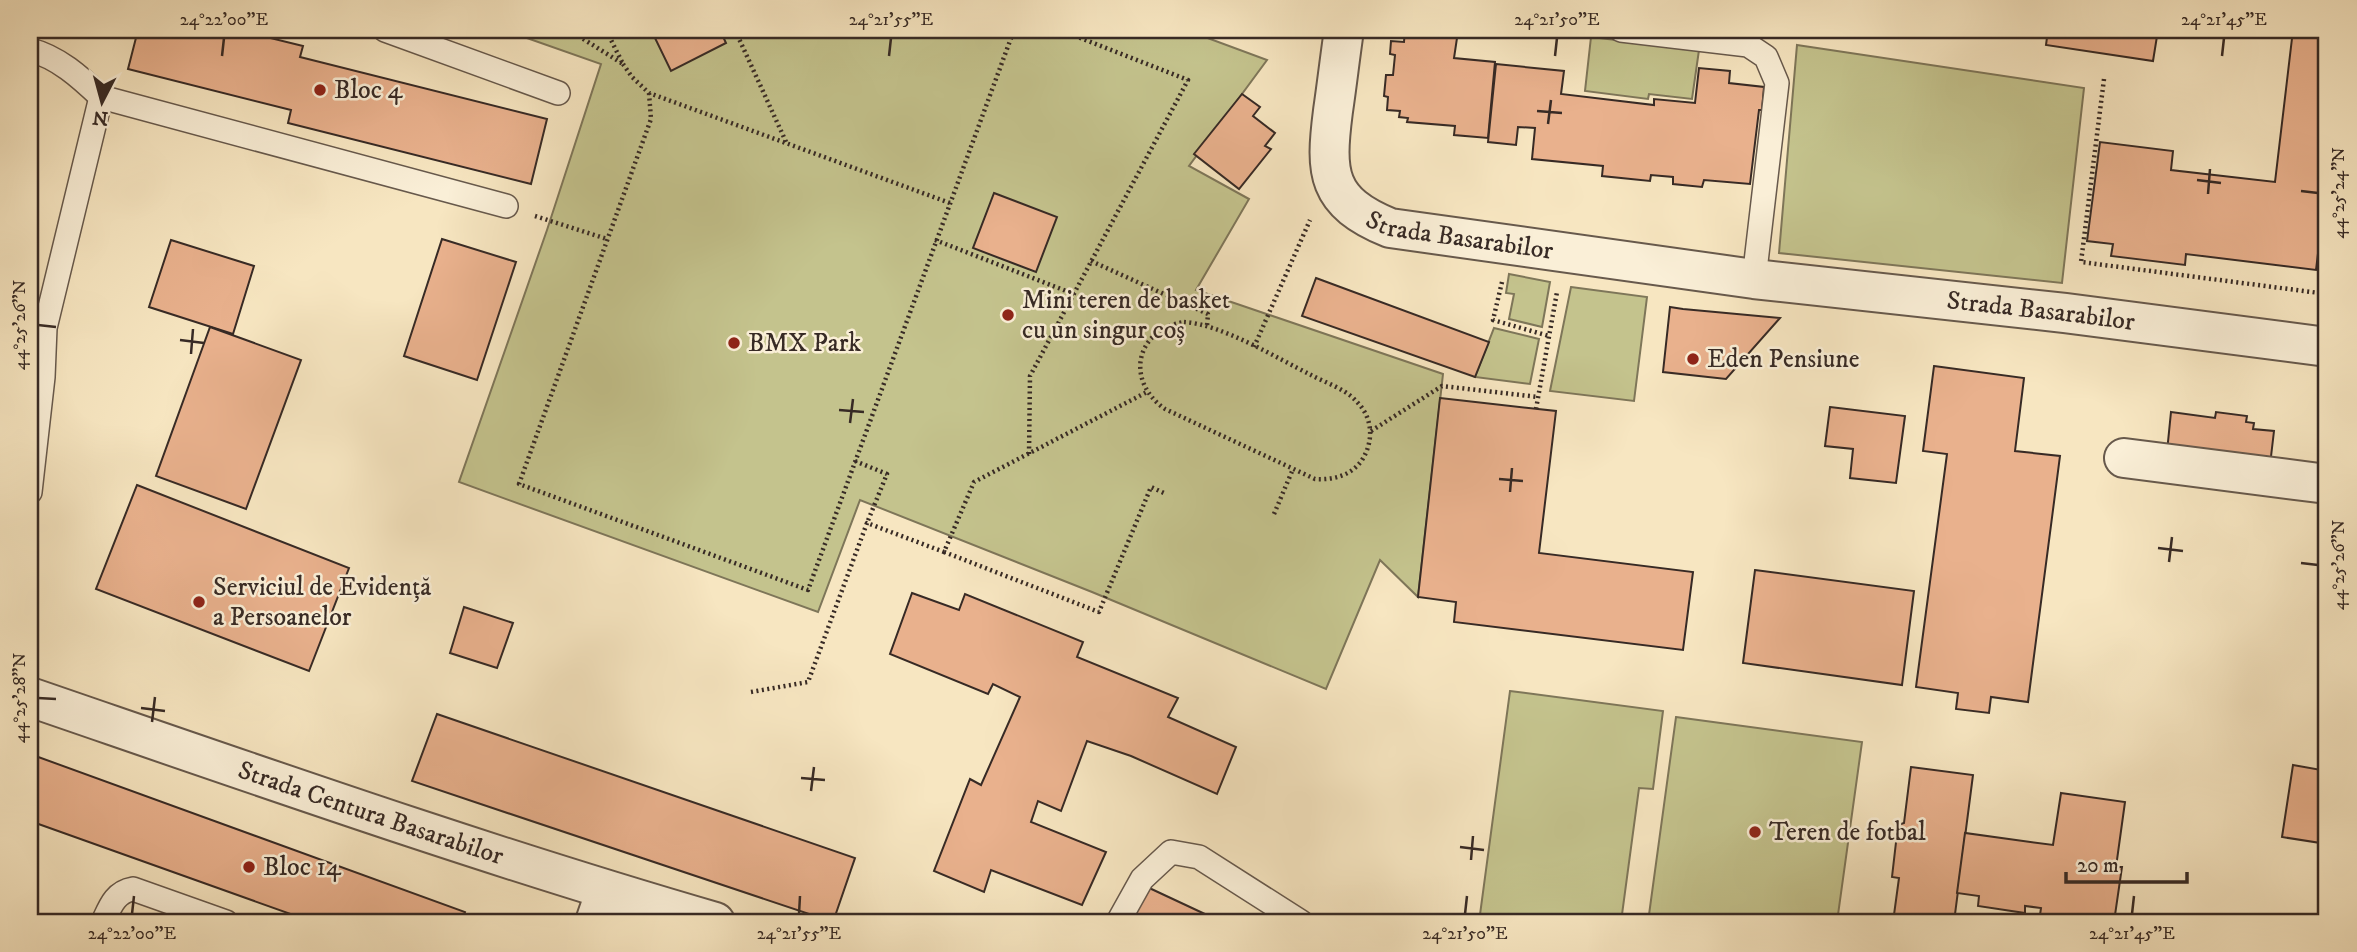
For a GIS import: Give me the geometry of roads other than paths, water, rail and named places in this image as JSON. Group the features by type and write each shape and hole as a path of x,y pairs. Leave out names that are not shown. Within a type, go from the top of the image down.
{"street":[{"name":"Strada Basarabilor","path":"1344,30 1329,138 1330,174 1340,194 1354,210 1390,228 1754,279 2065,313 2327,347"},
{"path":"2124,458 2327,484"},
{"name":"Strada Centura Basarabilor","path":"30,697 349,806 600,906 715,922"}],"lane":[{"path":"384,30 558,93"},
{"path":"1621,30 1748,45 1766,57 1777,83 1754,279"},
{"path":"30,50 42,53 78,75 101,97 506,206"},
{"path":"30,492 43,377 45,328 101,97"},
{"path":"1118,922 1142,879 1171,852 1199,857 1301,922"},
{"path":"103,922 115,898 123,891 133,889 226,922"}],"place":[{"name":"Bloc 4","path":"320,90"},
{"name":"Mini teren de basket cu un singur coș","path":"1008,315"},
{"name":"BMX Park","path":"734,343"},
{"name":"Eden Pensiune","path":"1693,359"},
{"name":"Serviciul de Evidență a Persoanelor","path":"199,602"},
{"name":"Teren de fotbal","path":"1755,832"},
{"name":"Bloc 14","path":"249,867"}]}
